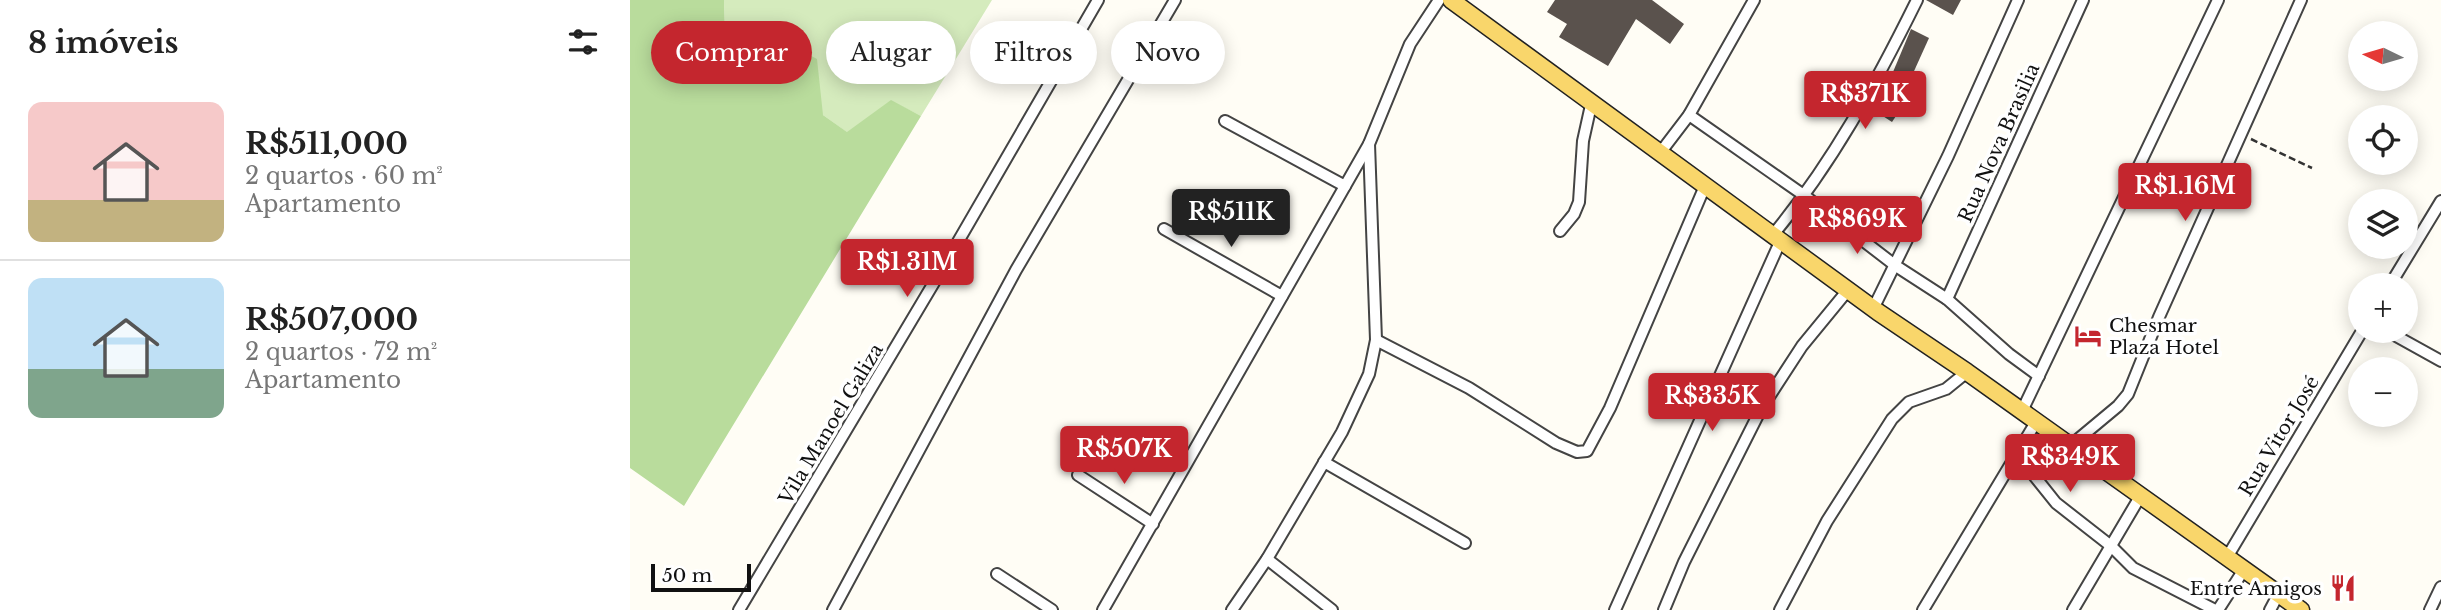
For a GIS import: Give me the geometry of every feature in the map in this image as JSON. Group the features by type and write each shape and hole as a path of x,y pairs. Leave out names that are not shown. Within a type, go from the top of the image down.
{"main road":[{"path":"1451,0 1873,309 1967,372 2301,610"}],"street":[{"name":"Vila Manoel Galiza","path":"740,610 948,259 1097,0"},
{"path":"833,610 1016,270 1175,0"},
{"path":"1103,610 1369,144 1410,44 1439,0"},
{"path":"1660,153 1689,115 1754,0"},
{"path":"1615,610 1776,239 1830,159 1879,76 1917,0"},
{"path":"1873,309 1896,266 2018,0"},
{"name":"Rua Nova Brasilia","path":"1947,299 2082,0"},
{"path":"2022,411 2218,0"},
{"path":"2070,446 2118,406 2128,394 2159,317 2301,0"},
{"path":"1560,231 1571,219 1579,202 1583,141 1591,105"},
{"path":"1689,115 1805,196 1896,266 1947,299 2009,354 2039,376"},
{"path":"1225,121 1345,186"},
{"path":"1232,610 1267,559 1325,462 1369,374 1376,340 1369,144"},
{"path":"1376,340 1469,388 1556,443 1577,452 1587,450 1610,408 1705,186"},
{"path":"2397,273 2441,201"},
{"path":"1164,229 1282,296"},
{"path":"1664,610 1684,562 1765,402 1802,345 1848,290"},
{"name":"Rua Vitor José","path":"2226,559 2355,343"},
{"path":"2408,343 2441,361"},
{"path":"1780,610 1827,522 1892,419 1909,402 1946,389 1967,372"},
{"path":"1923,610 2036,422"},
{"path":"2017,453 2056,503 2111,546 2133,568 2217,610 2243,570"},
{"path":"1325,462 1465,543"},
{"path":"1078,475 1153,524"},
{"path":"2073,610 2141,495"},
{"path":"1267,559 1332,610"},
{"path":"997,573 1052,610"},
{"path":"2430,610 2441,587"},
{"path":"2270,610 2278,595"}],"path":[{"path":"2242,135 2312,168"}],"green space":[{"path":"630,0 724,0 725,21 651,21 651,84 812,84 812,56 817,59 823,115 847,132 891,100 921,116 684,506 630,468"},
{"path":"724,0 992,0 979,21 970,21 970,36 956,59 956,21 826,21 826,84 941,84 921,116 891,101 848,133 823,115 795,84 812,84 812,21 725,21"}],"building":[{"path":"1555,0 1652,0 1684,24 1670,44 1636,19 1608,66 1559,37 1567,24 1547,12"},
{"path":"1926,0 1961,0 1953,15"},
{"path":"1911,29 1929,38 1910,80 1893,72"},
{"path":"1877,95 1900,110 1892,122 1869,107"}],"place":[{"name":"Chesmar Plaza Hotel","path":"2088,336"},
{"name":"Entre Amigos","path":"2343,588"}]}
